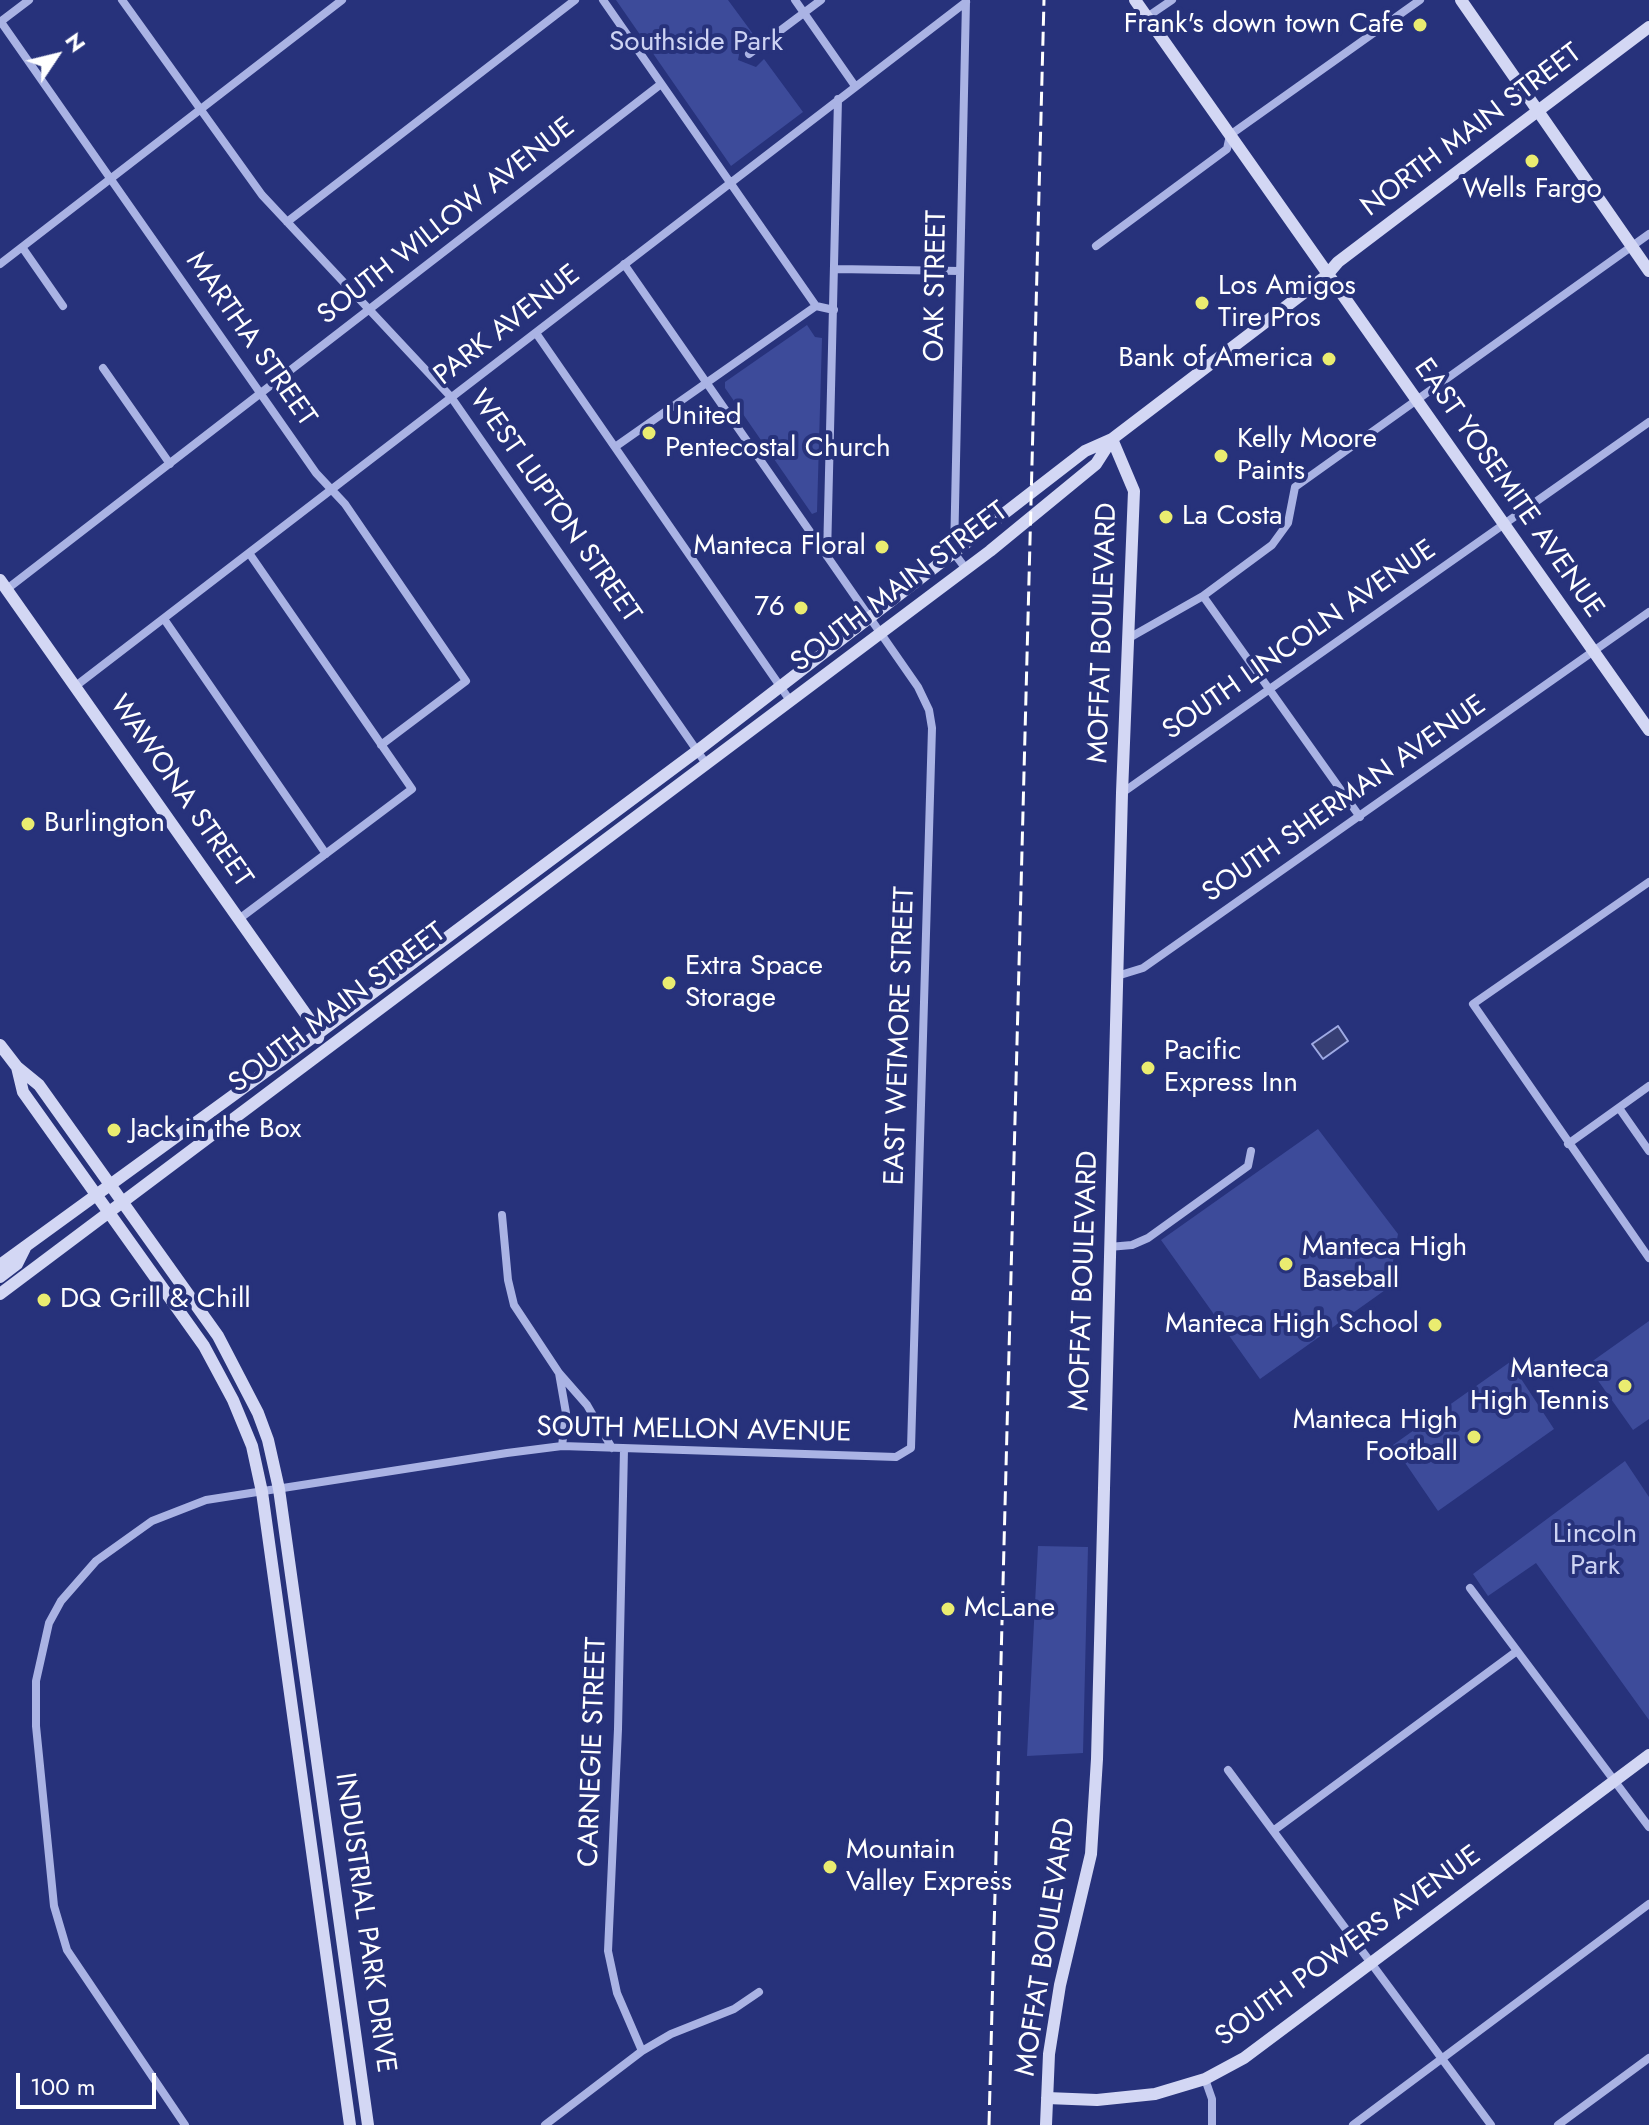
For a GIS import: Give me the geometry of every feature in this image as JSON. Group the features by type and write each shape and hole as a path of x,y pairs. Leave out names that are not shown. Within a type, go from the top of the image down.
{"main road":[{"name":"EAST YOSEMITE AVENUE","path":"1135,0 1326,276 1649,730"},
{"path":"1461,0 1649,271"},
{"name":"NORTH MAIN STREET","path":"1326,276 1338,262 1649,27"},
{"name":"SOUTH MAIN STREET","path":"0,1265 319,1033 490,902 697,751 1085,451 1112,439 1326,276"},
{"name":"SOUTH MAIN STREET","path":"0,1294 966,569 1096,464 1112,439"},
{"name":"MOFFAT BOULEVARD","path":"1046,2125 1049,2054 1060,1985 1086,1884 1097,1759 1122,793 1134,491 1112,439"},
{"name":"WAWONA STREET","path":"4,584 319,1033"},
{"path":"490,902 500,916"},
{"path":"284,1080 289,1069 316,1042 319,1033"},
{"path":"0,1045 17,1067"},
{"name":"INDUSTRIAL PARK DRIVE","path":"17,1067 39,1085 218,1336 239,1374 268,1440 279,1489 368,2125"},
{"name":"INDUSTRIAL PARK DRIVE","path":"17,1067 23,1092 204,1346 224,1381 252,1446 262,1492 350,2125"},
{"path":"0,1277 17,1264 26,1245"},
{"path":"282,1648 300,1646"},
{"path":"294,1730 312,1728"},
{"name":"SOUTH POWERS AVENUE","path":"1047,2098 1126,2099 1205,2079 1244,2058 1649,1755"}],"street":[{"path":"0,22 29,0"},
{"name":"WEST LUPTON STREET","path":"122,0 239,168 451,397 697,751"},
{"path":"0,264 342,0"},
{"path":"287,222 575,0"},
{"path":"603,0 816,306 834,310"},
{"path":"795,0 855,86"},
{"path":"749,54 821,0"},
{"path":"1147,17 1172,0"},
{"path":"1096,246 1227,149 1230,135 1420,0"},
{"name":"PARK AVENUE","path":"77,685 966,1"},
{"name":"OAK STREET","path":"954,553 966,1"},
{"name":"MARTHA STREET","path":"0,22 316,473 345,504 466,681 381,745"},
{"name":"SOUTH WILLOW AVENUE","path":"4,584 170,464 661,84"},
{"path":"827,557 838,99"},
{"path":"1129,638 1203,596 1282,535 1288,523 1295,487 1649,234"},
{"path":"22,247 63,306"},
{"name":"EAST WETMORE STREET","path":"624,264 925,700 932,728 913,1437 908,1453 889,1457"},
{"path":"836,269 960,271"},
{"path":"615,447 816,306"},
{"path":"536,333 791,702"},
{"path":"103,368 170,464"},
{"name":"SOUTH LINCOLN AVENUE","path":"1122,793 1271,692 1649,422"},
{"path":"239,919 412,789 249,553"},
{"path":"954,553 966,569"},
{"path":"1203,596 1360,817"},
{"name":"SOUTH SHERMAN AVENUE","path":"1117,976 1143,968 1649,612"},
{"path":"164,619 326,854"},
{"path":"697,751 707,765"},
{"path":"1649,882 1473,1004 1649,1258"},
{"path":"1568,1144 1649,1086"},
{"path":"1619,1108 1649,1151"},
{"path":"1109,1247 1132,1245 1148,1238 1248,1166 1251,1151"},
{"path":"502,1215 508,1280 514,1305 559,1373 587,1405 612,1448"},
{"path":"559,1373 566,1413 562,1446"},
{"name":"SOUTH MELLON AVENUE","path":"185,2125 67,1950 60,1932 36,1726 36,1681 49,1623 61,1601 96,1561 123,1539 180,1508 279,1489 562,1446 889,1457"},
{"name":"CARNEGIE STREET","path":"624,1449 618,1729 608,1951 617,1993 642,2051"},
{"path":"1470,1588 1649,1827"},
{"path":"1273,1831 1517,1651"},
{"path":"1228,1770 1491,2125"},
{"path":"1353,2125 1649,1904"},
{"path":"545,2125 642,2051 671,2034 734,2009 759,1992"},
{"path":"1558,2125 1649,2058"},
{"path":"1205,2079 1212,2099 1212,2125"}],"green space":[{"name":"Southside Park","path":"616,0 728,0 756,38 741,44 738,60 756,67 764,59 803,112 731,166"},
{"path":"807,325 815,337 822,338 817,512 812,514 725,388 725,382"},
{"name":"Manteca High Baseball","path":"1318,1129 1398,1234 1388,1288 1260,1379 1161,1240"},
{"name":"Manteca High Tennis","path":"1649,1321 1649,1419 1633,1430 1587,1365"},
{"name":"Manteca High Football","path":"1510,1362 1554,1429 1438,1511 1393,1445"},
{"name":"Lincoln Park","path":"1625,1461 1649,1497 1649,1720 1536,1563 1488,1596 1473,1574"},
{"path":"1038,1546 1088,1547 1083,1753 1027,1756"}],"shaded area":[{"path":"1338,1026 1348,1041 1323,1059 1312,1044"}],"railway":[{"path":"989,2125 1044,0"}],"place":[{"name":"Frank's down town Cafe","path":"1420,25"},
{"name":"Wells Fargo","path":"1532,161"},
{"name":"Los Amigos Tire Pros","path":"1202,303"},
{"name":"Bank of America","path":"1329,359"},
{"name":"United Pentecostal Church","path":"649,433"},
{"name":"Kelly Moore Paints","path":"1221,456"},
{"name":"La Costa","path":"1166,517"},
{"name":"Manteca Floral","path":"882,547"},
{"name":"76","path":"801,608"},
{"name":"Burlington","path":"28,824"},
{"name":"Extra Space Storage","path":"669,983"},
{"name":"Pacific Express Inn","path":"1148,1068"},
{"name":"Jack in the Box","path":"114,1130"},
{"name":"Manteca High Baseball","path":"1286,1264"},
{"name":"DQ Grill & Chill","path":"44,1300"},
{"name":"Manteca High School","path":"1435,1325"},
{"name":"Manteca High Tennis","path":"1625,1386"},
{"name":"Manteca High Football","path":"1474,1437"},
{"name":"McLane","path":"948,1609"},
{"name":"Mountain Valley Express","path":"830,1867"}]}
